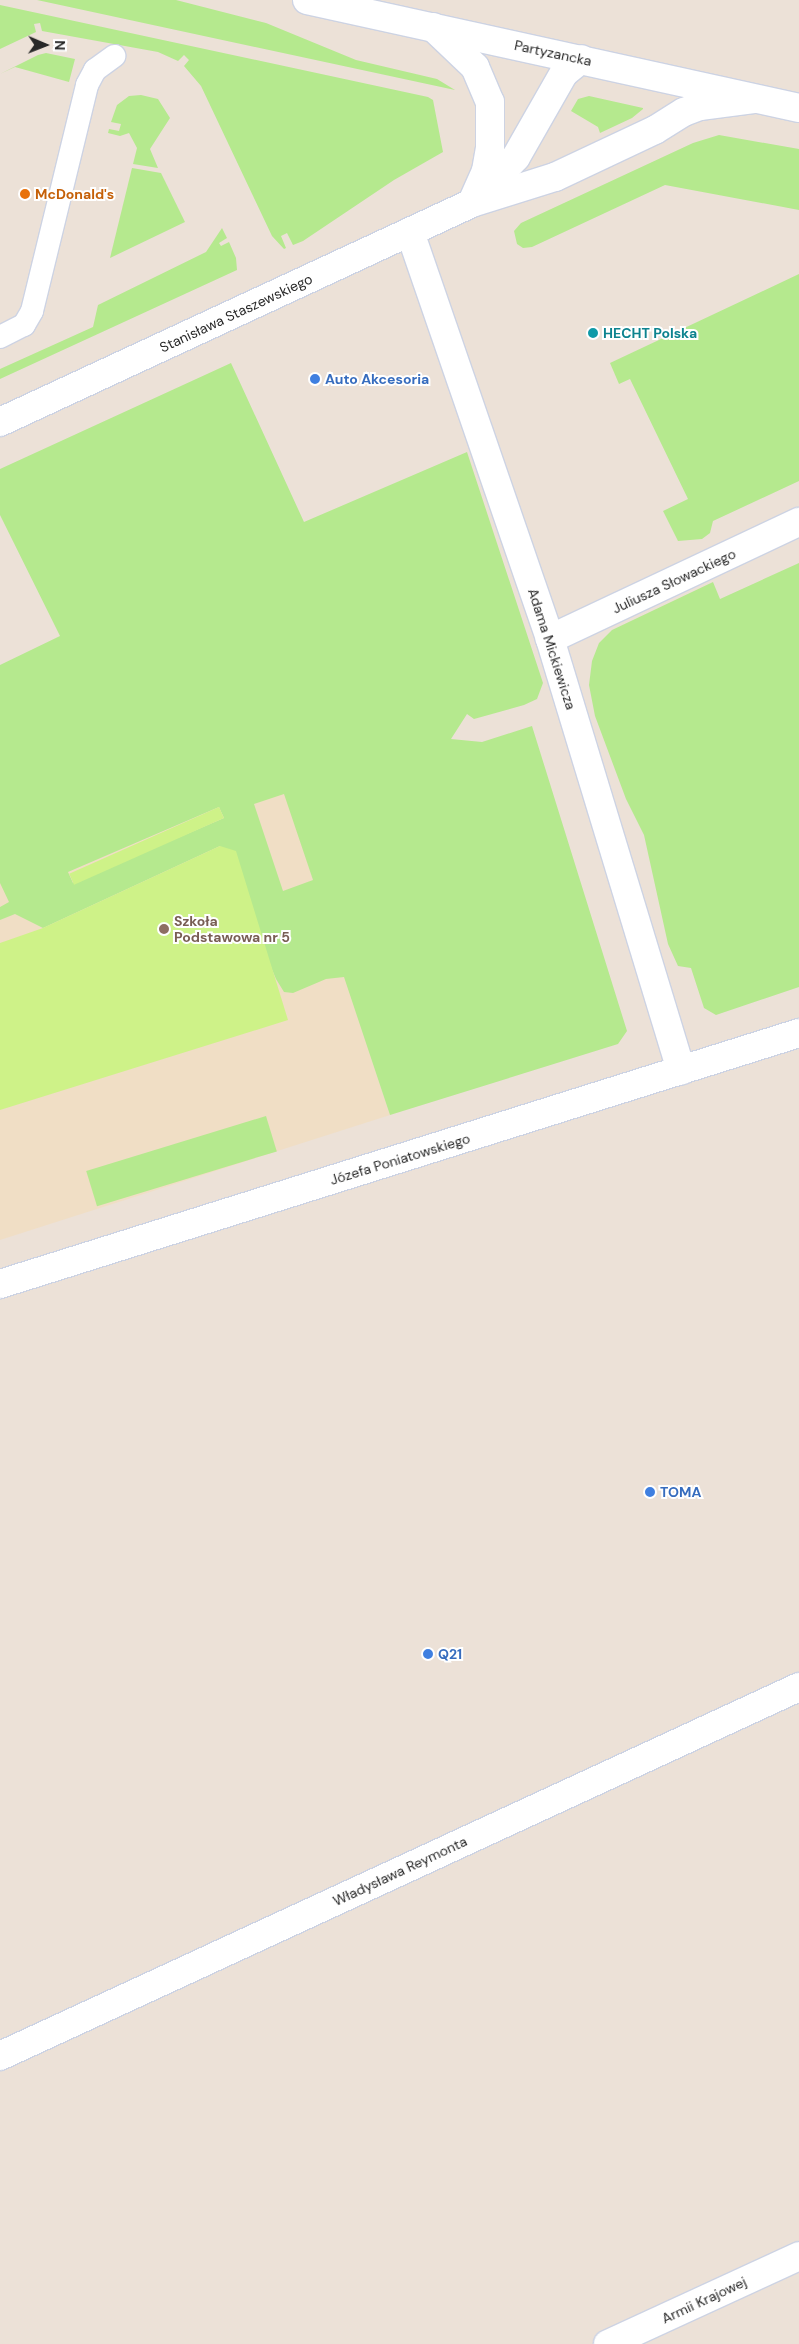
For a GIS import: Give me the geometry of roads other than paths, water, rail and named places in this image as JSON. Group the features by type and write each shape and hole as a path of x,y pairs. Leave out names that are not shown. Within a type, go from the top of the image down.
{"street":[{"name":"Partyzancka","path":"307,0 799,108"},
{"path":"433,27 475,67 490,102 490,148 486,171 472,203"},
{"name":"Stanisława Staszewskiego","path":"472,203 516,157 564,73 582,59"},
{"name":"Stanisława Staszewskiego","path":"0,422 472,203 556,177 700,106 758,98"},
{"name":"Adama Mickiewicza","path":"410,232 550,639 681,1071"},
{"name":"Juliusza Słowackiego","path":"550,639 799,522"},
{"name":"Józefa Poniatowskiego","path":"0,1284 799,1033"},
{"name":"Władysława Reymonta","path":"0,2056 799,1687"},
{"name":"Armii Krajowej","path":"608,2344 799,2256"}],"lane":[{"path":"0,338 24,326 32,311 87,85 95,70 114,56"}],"place":[{"name":"McDonald's","path":"25,194"},
{"name":"HECHT Polska","path":"593,333"},
{"name":"Auto Akcesoria","path":"315,379"},
{"name":"Szkoła Podstawowa nr 5","path":"164,929"},
{"name":"TOMA","path":"650,1492"},
{"name":"Q21","path":"428,1654"}]}
